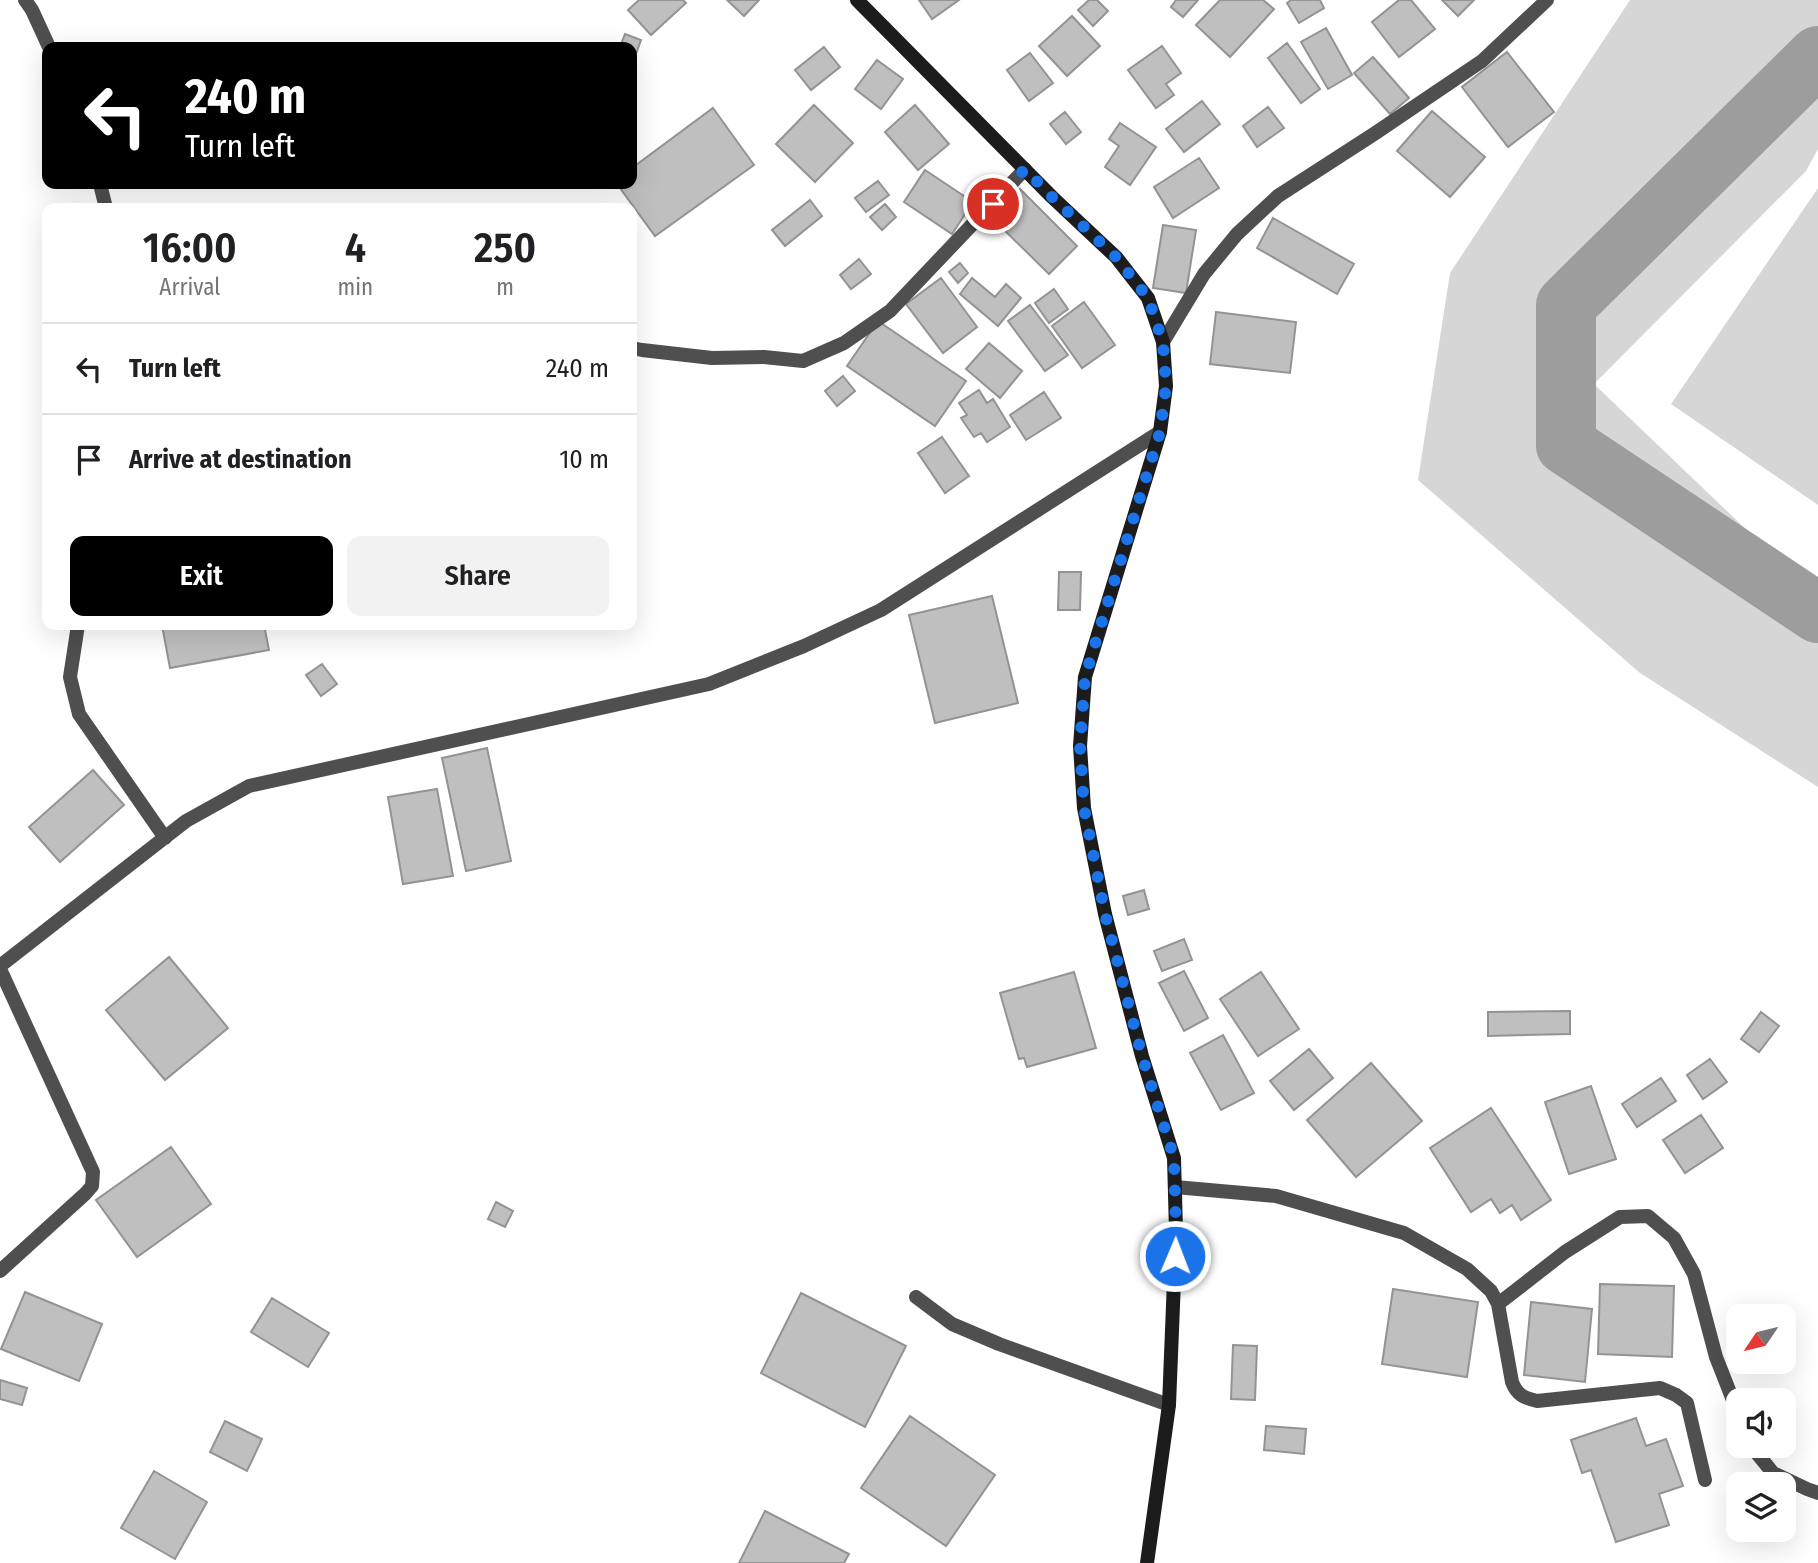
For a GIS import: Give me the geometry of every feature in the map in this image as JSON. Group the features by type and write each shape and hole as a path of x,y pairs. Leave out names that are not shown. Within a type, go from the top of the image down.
{"street":[{"path":"25,0 47,42"},
{"path":"857,0 1052,197 1116,257 1148,298 1163,342 1166,386 1160,432 1085,677 1080,746 1084,808 1105,914 1142,1056 1174,1158 1176,1231 1169,1405 1147,1563"},
{"path":"1163,342 1204,274 1237,234 1278,196 1482,61 1547,0"},
{"path":"637,349 712,358 764,357 803,360 844,343 890,311 1025,169"},
{"path":"0,1271 85,1194 92,1186 93,1172 0,967 186,821 249,786 709,684 804,646 881,610 1160,432"},
{"path":"77,630 70,677 79,714 165,838"},
{"path":"1175,1186 1276,1196 1404,1233 1467,1269 1491,1291 1498,1304 1512,1382 1515,1391 1523,1398 1537,1401 1660,1388 1676,1395 1688,1404 1705,1480"},
{"path":"1498,1304 1565,1252 1620,1217 1648,1216 1674,1238 1694,1274 1716,1357 1728,1388"},
{"path":"916,1297 952,1324 999,1344 1169,1405"},
{"path":"1761,1458 1773,1473 1818,1493"}],"shaded area":[{"path":"1630,0 1818,0 1818,149 1806,171 1594,384 1818,598 1818,787 1640,673 1418,480 1450,273"},
{"path":"1818,188 1818,505 1671,404"}],"building":[{"path":"639,0 683,0 686,3 651,35 628,10"},
{"path":"727,0 759,0 744,16"},
{"path":"919,0 959,0 932,19"},
{"path":"1089,0 1097,0 1108,11 1093,26 1078,10"},
{"path":"1176,0 1198,0 1183,17 1171,7"},
{"path":"1220,0 1263,0 1274,9 1230,57 1196,25"},
{"path":"1291,0 1320,0 1324,8 1299,23 1287,3"},
{"path":"1399,0 1411,0 1435,29 1399,57 1372,22"},
{"path":"1442,0 1474,0 1458,16"},
{"path":"1072,16 1100,46 1067,76 1039,46"},
{"path":"1326,28 1352,75 1328,89 1301,42"},
{"path":"625,34 641,40 637,51 637,42 622,42"},
{"path":"1287,43 1320,89 1301,103 1268,58"},
{"path":"1162,46 1181,73 1166,84 1174,95 1156,108 1128,70"},
{"path":"824,47 840,67 811,90 795,70"},
{"path":"1507,52 1554,112 1508,147 1462,87"},
{"path":"1030,53 1053,83 1029,101 1007,70"},
{"path":"1373,57 1409,98 1390,114 1354,73"},
{"path":"877,60 903,79 881,109 855,89"},
{"path":"1202,101 1220,124 1184,152 1166,129"},
{"path":"814,105 853,143 815,182 776,144"},
{"path":"915,105 949,144 918,170 885,132"},
{"path":"1268,107 1284,128 1257,147 1243,126"},
{"path":"713,108 754,165 655,236 637,211 637,203 631,203 621,189 637,189 637,164"},
{"path":"1432,111 1485,157 1450,197 1397,151"},
{"path":"1065,112 1081,132 1066,144 1050,124"},
{"path":"1120,123 1156,147 1130,185 1105,167 1119,146 1109,139"},
{"path":"1199,158 1219,188 1173,218 1154,187"},
{"path":"925,170 973,202 952,234 904,202"},
{"path":"878,181 889,195 866,212 855,198"},
{"path":"1020,189 1077,246 1049,274 992,218"},
{"path":"810,200 822,216 785,246 772,230"},
{"path":"885,204 896,217 882,230 870,217"},
{"path":"1273,218 1354,264 1337,294 1257,248"},
{"path":"1163,225 1196,230 1186,293 1153,288"},
{"path":"859,259 871,274 851,289 840,275"},
{"path":"960,263 968,273 958,283 949,272"},
{"path":"941,278 977,327 943,353 906,304"},
{"path":"972,278 995,297 1006,284 1021,298 998,326 960,294"},
{"path":"1054,289 1068,309 1049,323 1035,303"},
{"path":"1084,302 1115,345 1082,368 1052,326"},
{"path":"1030,305 1068,355 1045,371 1008,321"},
{"path":"1216,312 1296,322 1290,373 1210,364"},
{"path":"878,321 966,381 935,426 847,366"},
{"path":"989,343 1022,371 1000,398 966,369"},
{"path":"843,376 855,391 837,406 825,391"},
{"path":"979,390 987,403 993,399 1010,427 987,442 981,433 974,437 961,418 967,415 959,403"},
{"path":"1044,392 1061,418 1026,440 1010,415"},
{"path":"942,437 969,476 945,493 918,453"},
{"path":"1059,572 1081,572 1080,610 1058,610"},
{"path":"992,596 1018,703 935,723 909,615"},
{"path":"163,630 265,630 269,650 170,668"},
{"path":"322,664 337,684 321,696 306,675"},
{"path":"487,748 511,861 466,871 442,758"},
{"path":"93,770 124,805 60,862 29,827"},
{"path":"437,789 453,876 403,884 388,797"},
{"path":"1144,890 1149,909 1128,915 1123,896"},
{"path":"1184,939 1192,960 1162,971 1154,951"},
{"path":"169,957 228,1028 165,1080 106,1010"},
{"path":"1184,971 1208,1018 1184,1031 1159,983"},
{"path":"1074,972 1096,1048 1027,1067 1024,1058 1019,1059 1000,993"},
{"path":"1261,972 1299,1029 1258,1056 1220,999"},
{"path":"1570,1011 1570,1034 1488,1036 1488,1012"},
{"path":"1761,1012 1779,1026 1759,1052 1741,1039"},
{"path":"1223,1035 1254,1093 1221,1110 1190,1053"},
{"path":"1309,1049 1333,1078 1294,1110 1270,1081"},
{"path":"1710,1059 1727,1082 1703,1099 1687,1075"},
{"path":"1371,1063 1422,1121 1356,1177 1307,1120"},
{"path":"1661,1078 1676,1101 1637,1127 1622,1104"},
{"path":"1591,1086 1616,1159 1569,1174 1545,1102"},
{"path":"1491,1108 1551,1200 1521,1220 1512,1205 1500,1213 1491,1199 1471,1212 1430,1148"},
{"path":"1701,1115 1723,1148 1685,1173 1663,1140"},
{"path":"171,1147 211,1204 137,1257 96,1200"},
{"path":"496,1202 513,1211 505,1227 488,1219"},
{"path":"1600,1284 1674,1286 1672,1357 1598,1354"},
{"path":"1393,1289 1478,1302 1467,1377 1382,1364"},
{"path":"25,1292 102,1324 79,1381 1,1349"},
{"path":"801,1293 906,1346 865,1427 761,1373"},
{"path":"272,1298 329,1333 308,1367 251,1332"},
{"path":"1531,1302 1592,1309 1585,1382 1524,1375"},
{"path":"1233,1345 1257,1346 1255,1400 1231,1399"},
{"path":"0,1380 27,1388 22,1405 0,1399"},
{"path":"910,1416 995,1475 946,1546 861,1488"},
{"path":"1636,1418 1646,1446 1666,1439 1683,1486 1659,1494 1669,1525 1616,1542 1591,1470 1582,1473 1571,1440"},
{"path":"225,1421 262,1439 247,1471 210,1452"},
{"path":"1266,1426 1306,1429 1304,1454 1264,1450"},
{"path":"154,1471 207,1502 175,1559 121,1528"},
{"path":"765,1511 849,1554 844,1563 739,1563"}],"waterway":[{"path":"1818,56 1566,305 1566,445 1818,613"}],"route":[{"path":"993,204 1025,169 1116,257 1148,298 1163,342 1166,386 1160,432 1085,677 1080,746 1084,808 1105,914 1142,1056 1174,1158 1175,1256"}]}
